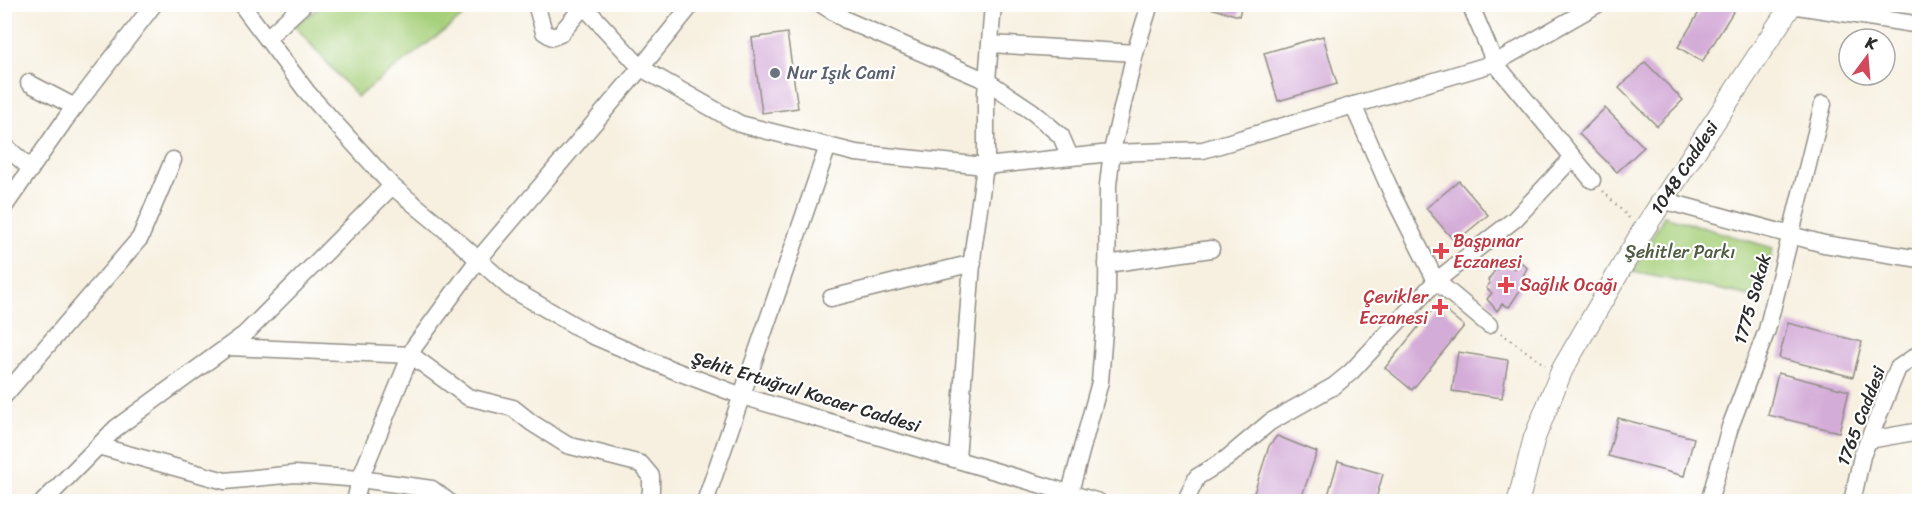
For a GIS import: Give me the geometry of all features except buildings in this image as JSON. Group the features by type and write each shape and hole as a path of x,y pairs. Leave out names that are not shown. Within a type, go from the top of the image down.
{"main road":[{"name":"1048 Caddesi","path":"1518,501 1534,439 1559,376 1662,200 1792,5"}],"street":[{"path":"4,207 75,107 154,4"},
{"name":"Şehit Ertuğrul Kocaer Caddesi","path":"241,4 307,92 392,186 510,288 591,335 741,396 1099,501"},
{"path":"267,38 304,4"},
{"path":"537,4 544,32 552,37 560,34 583,6 641,68 740,124 856,153 985,166 1111,153 1203,150 1495,63 1598,4"},
{"path":"355,501 360,479 414,347 478,260 641,68 692,4"},
{"path":"821,4 846,20 987,81 1033,112 1061,136 1070,157"},
{"path":"957,459 973,263 985,166 987,81 993,4"},
{"path":"1070,492 1100,382 1107,292 1108,184 1111,153 1135,53 1150,4"},
{"path":"1470,4 1495,63 1592,180"},
{"path":"1792,5 1920,25"},
{"path":"991,44 1135,53"},
{"path":"29,83 75,107"},
{"name":"1775 Sokak","path":"1709,501 1730,427 1767,330 1823,104"},
{"path":"1353,105 1393,196 1436,281 1489,325"},
{"path":"4,145 31,169"},
{"path":"705,501 828,146"},
{"path":"1185,501 1197,477 1226,459 1270,422 1334,386 1351,372 1436,281 1515,219 1574,158"},
{"path":"4,396 140,238 173,160"},
{"path":"43,501 116,428 245,334 392,186"},
{"path":"1662,200 1824,244 1920,259"},
{"path":"1107,264 1211,249"},
{"path":"831,298 973,263"},
{"path":"228,347 411,355 468,397 513,408 567,445 640,464 651,476 649,501"},
{"name":"1765 Caddesi","path":"1852,501 1862,456 1898,368 1920,353"},
{"path":"1869,440 1920,431"},
{"path":"98,446 225,481 295,474 360,479 432,489 449,501"}],"path":[{"path":"1592,180 1642,232"},
{"path":"1489,325 1559,376"}],"green space":[{"path":"322,5 478,5 357,97 295,26"},
{"name":"Şehitler Parkı","path":"1664,216 1773,248 1761,298 1633,272"}],"place":[{"name":"Nur Işık Cami","path":"775,73"},
{"name":"Başpınar Eczanesi","path":"1441,251"},
{"name":"Sağlık Ocağı","path":"1506,285"},
{"name":"Çevikler Eczanesi","path":"1440,307"}]}
